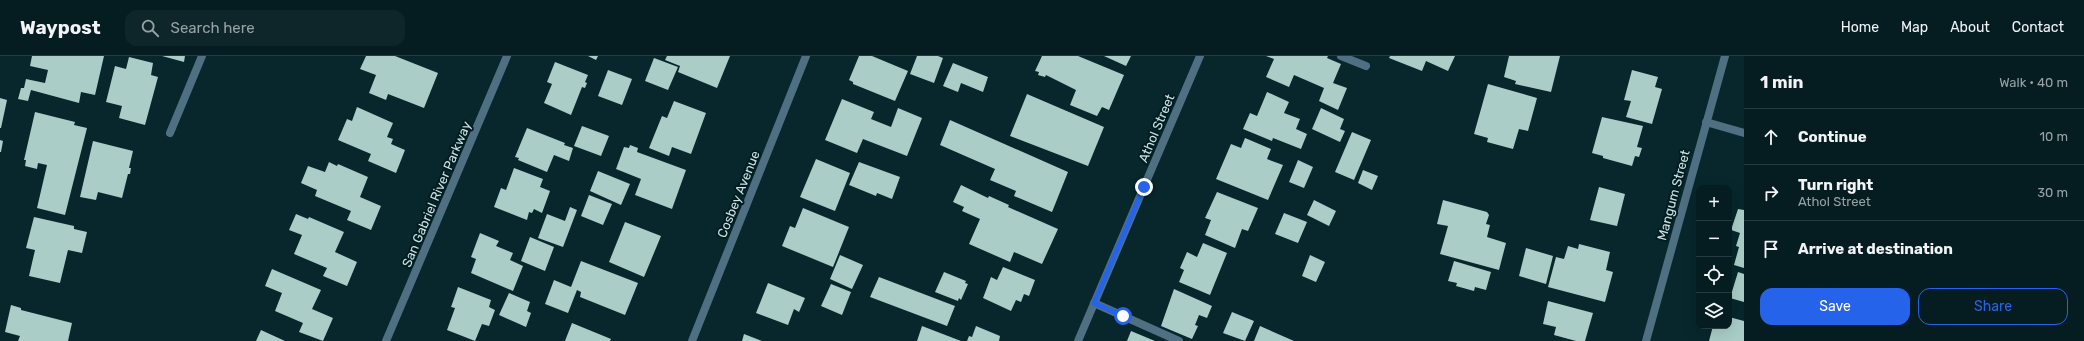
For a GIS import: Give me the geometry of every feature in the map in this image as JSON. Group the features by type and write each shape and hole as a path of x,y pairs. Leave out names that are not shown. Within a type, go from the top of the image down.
{"street":[{"path":"170,133 202,56"},
{"name":"San Gabriel River Parkway","path":"386,341 507,56"},
{"name":"Cosbey Avenue","path":"692,341 806,56"},
{"name":"Athol Street","path":"1078,341 1200,56"},
{"path":"1342,56 1366,66"},
{"name":"Mangum Street","path":"1646,341 1725,56"},
{"path":"1706,122 1744,133"},
{"path":"1094,303 1179,341"}],"building":[{"path":"32,56 104,56 95,95 81,92 79,103 31,90 28,101 18,99 21,88 24,88 26,79 45,83 48,70 30,66"},
{"path":"162,56 185,56 184,62"},
{"path":"366,56 395,56 438,73 424,108 388,94 386,100 369,93 376,75 360,69"},
{"path":"588,56 598,56 596,60"},
{"path":"667,56 730,56 717,88 678,72 680,66 665,60"},
{"path":"859,56 872,56 908,71 895,101 853,84 853,82 849,80"},
{"path":"917,56 938,56 943,58 934,83 910,74"},
{"path":"1042,56 1078,56 1124,75 1109,110 1102,107 1097,116 1070,105 1076,90 1046,75 1045,77 1038,75 1039,72 1035,71"},
{"path":"1104,56 1131,56 1126,66"},
{"path":"1266,56 1328,56 1327,58 1341,64 1333,83 1347,88 1338,110 1319,101 1324,88 1294,75 1289,87 1266,77 1274,59"},
{"path":"1390,56 1455,56 1448,71 1426,61 1422,71 1389,58"},
{"path":"1509,56 1560,56 1551,92 1515,84 1516,81 1504,77"},
{"path":"129,57 153,63 151,75 158,77 145,125 119,118 122,106 106,102 115,66 126,69"},
{"path":"654,58 678,67 668,90 645,81"},
{"path":"555,62 588,75 585,82 587,83 585,88 582,87 571,115 544,103 552,84 547,82"},
{"path":"953,63 988,77 983,92 961,83 958,92 943,86"},
{"path":"608,70 632,79 622,105 598,96"},
{"path":"1632,70 1658,77 1655,87 1662,89 1652,124 1626,117 1631,101 1624,100"},
{"path":"1488,84 1537,98 1528,131 1519,129 1513,149 1487,142 1488,138 1474,134"},
{"path":"1267,92 1289,102 1284,113 1300,119 1296,129 1307,134 1301,149 1273,138 1272,141 1243,129 1250,113 1257,116"},
{"path":"1027,94 1104,127 1088,166 1010,136"},
{"path":"0,98 7,100 1,128 0,128"},
{"path":"842,99 874,112 871,119 891,127 898,108 922,118 907,156 863,139 857,153 825,140"},
{"path":"674,101 706,113 691,154 672,147 669,156 649,148 662,116 667,118"},
{"path":"357,107 393,123 387,137 393,139 391,144 405,150 396,173 368,161 371,154 338,140 347,119 352,121"},
{"path":"1321,108 1344,119 1340,129 1345,131 1340,142 1312,129"},
{"path":"35,112 75,122 74,125 87,128 65,215 37,208 47,165 38,163 37,169 25,166 26,160 24,160"},
{"path":"1602,117 1643,126 1637,147 1642,148 1639,157 1635,156 1632,166 1603,158 1603,156 1592,153"},
{"path":"950,120 1068,172 1052,212 1014,196 1016,191 990,180 995,169 940,145"},
{"path":"582,126 609,136 601,156 574,146"},
{"path":"527,128 565,143 564,145 573,148 569,161 554,155 547,172 518,160 519,158 515,157"},
{"path":"1352,132 1371,140 1354,180 1335,172"},
{"path":"1245,138 1271,149 1267,159 1283,165 1268,200 1216,179 1231,144 1241,148"},
{"path":"0,140 3,141 1,152 0,152"},
{"path":"93,141 133,151 129,168 131,168 130,174 128,174 122,198 98,192 96,200 80,197"},
{"path":"630,145 638,148 637,152 686,170 672,209 635,195 641,179 616,169 624,147 629,148"},
{"path":"816,159 850,173 835,211 800,197"},
{"path":"1298,160 1313,167 1304,188 1289,182"},
{"path":"329,162 337,166 338,164 368,177 360,197 381,206 371,230 347,220 351,211 315,196 317,190 301,183 308,166 325,172"},
{"path":"859,162 900,177 892,199 877,193 876,196 849,185"},
{"path":"514,168 543,179 540,187 550,191 542,213 534,209 532,213 529,212 527,220 494,207 501,188 506,190"},
{"path":"1363,170 1378,176 1372,190 1358,183"},
{"path":"598,171 630,184 621,205 590,191"},
{"path":"961,185 988,198 989,196 1009,205 1008,207 1058,229 1042,264 1014,252 1010,262 969,244 980,219 962,211 964,207 953,202"},
{"path":"1599,187 1625,194 1617,226 1590,220"},
{"path":"1217,192 1258,208 1248,231 1242,229 1235,248 1205,235 1211,220 1205,218"},
{"path":"589,195 612,204 603,225 581,216"},
{"path":"1314,200 1336,211 1329,226 1307,215"},
{"path":"1443,200 1487,212 1489,215 1486,224 1490,225 1487,237 1506,243 1499,270 1440,254 1448,226 1437,224"},
{"path":"570,207 577,210 563,247 538,238 547,214 565,221"},
{"path":"803,208 849,227 833,267 782,246 790,226 795,228"},
{"path":"1738,209 1744,210 1744,268 1734,265 1739,247 1736,246 1740,233 1732,230"},
{"path":"1284,213 1307,222 1298,243 1275,234"},
{"path":"296,214 308,219 309,217 344,232 335,252 357,262 347,286 323,276 327,268 294,254 302,235 289,230"},
{"path":"34,217 74,226 74,229 87,232 82,253 68,250 60,283 29,276 35,250 26,248"},
{"path":"625,222 661,236 644,277 609,262"},
{"path":"480,233 499,241 496,246 513,253 510,260 523,266 513,291 471,273 476,259 471,257"},
{"path":"530,237 554,247 545,271 521,261"},
{"path":"1203,243 1227,253 1210,295 1179,282 1184,270 1180,268 1187,252 1197,257"},
{"path":"1579,244 1610,252 1606,270 1613,272 1605,302 1548,287 1556,257 1564,259 1568,246 1578,249"},
{"path":"1526,248 1553,256 1546,284 1519,276"},
{"path":"840,255 863,265 852,289 830,279"},
{"path":"1310,255 1325,262 1316,282 1302,276"},
{"path":"581,261 638,283 625,315 580,297 581,292 577,290 568,313 545,304 554,280 571,287"},
{"path":"1454,261 1491,272 1486,290 1475,287 1474,291 1456,286 1457,283 1448,281"},
{"path":"1003,267 1035,280 1029,296 1024,294 1021,302 1016,300 1011,311 983,298 991,277 997,280"},
{"path":"272,269 321,290 312,309 333,318 323,341 299,332 303,323 275,311 282,293 265,286"},
{"path":"944,272 966,281 965,283 968,284 961,300 959,298 958,301 935,292"},
{"path":"1738,272 1744,274 1744,302 1732,299 1732,292"},
{"path":"879,277 955,306 947,326 870,297"},
{"path":"768,283 805,298 799,312 794,309 788,325 756,313"},
{"path":"831,284 851,292 842,315 821,306"},
{"path":"458,287 491,300 489,307 495,310 489,326 482,324 475,341 447,330 455,308 451,307"},
{"path":"1174,289 1212,306 1207,318 1199,315 1195,325 1198,326 1192,339 1161,326"},
{"path":"509,293 530,302 527,311 531,313 526,327 499,315"},
{"path":"1548,301 1593,313 1585,341 1576,341 1554,335 1556,327 1543,324"},
{"path":"11,305 21,308 21,310 72,323 68,341 18,341 20,336 5,332"},
{"path":"1232,312 1254,321 1245,341 1223,333"},
{"path":"1732,318 1744,321 1744,341 1709,341 1712,329 1732,329"},
{"path":"572,323 611,339 610,341 565,341"},
{"path":"922,326 961,341 917,341"},
{"path":"976,326 1000,336 999,341 967,341 969,336 972,337"},
{"path":"1260,326 1294,341 1254,341"},
{"path":"261,330 285,341 256,341"},
{"path":"1131,331 1155,341 1127,341"},
{"path":"744,334 762,341 742,341"}],"route":[{"path":"1123,316 1094,303 1144,187"}]}
